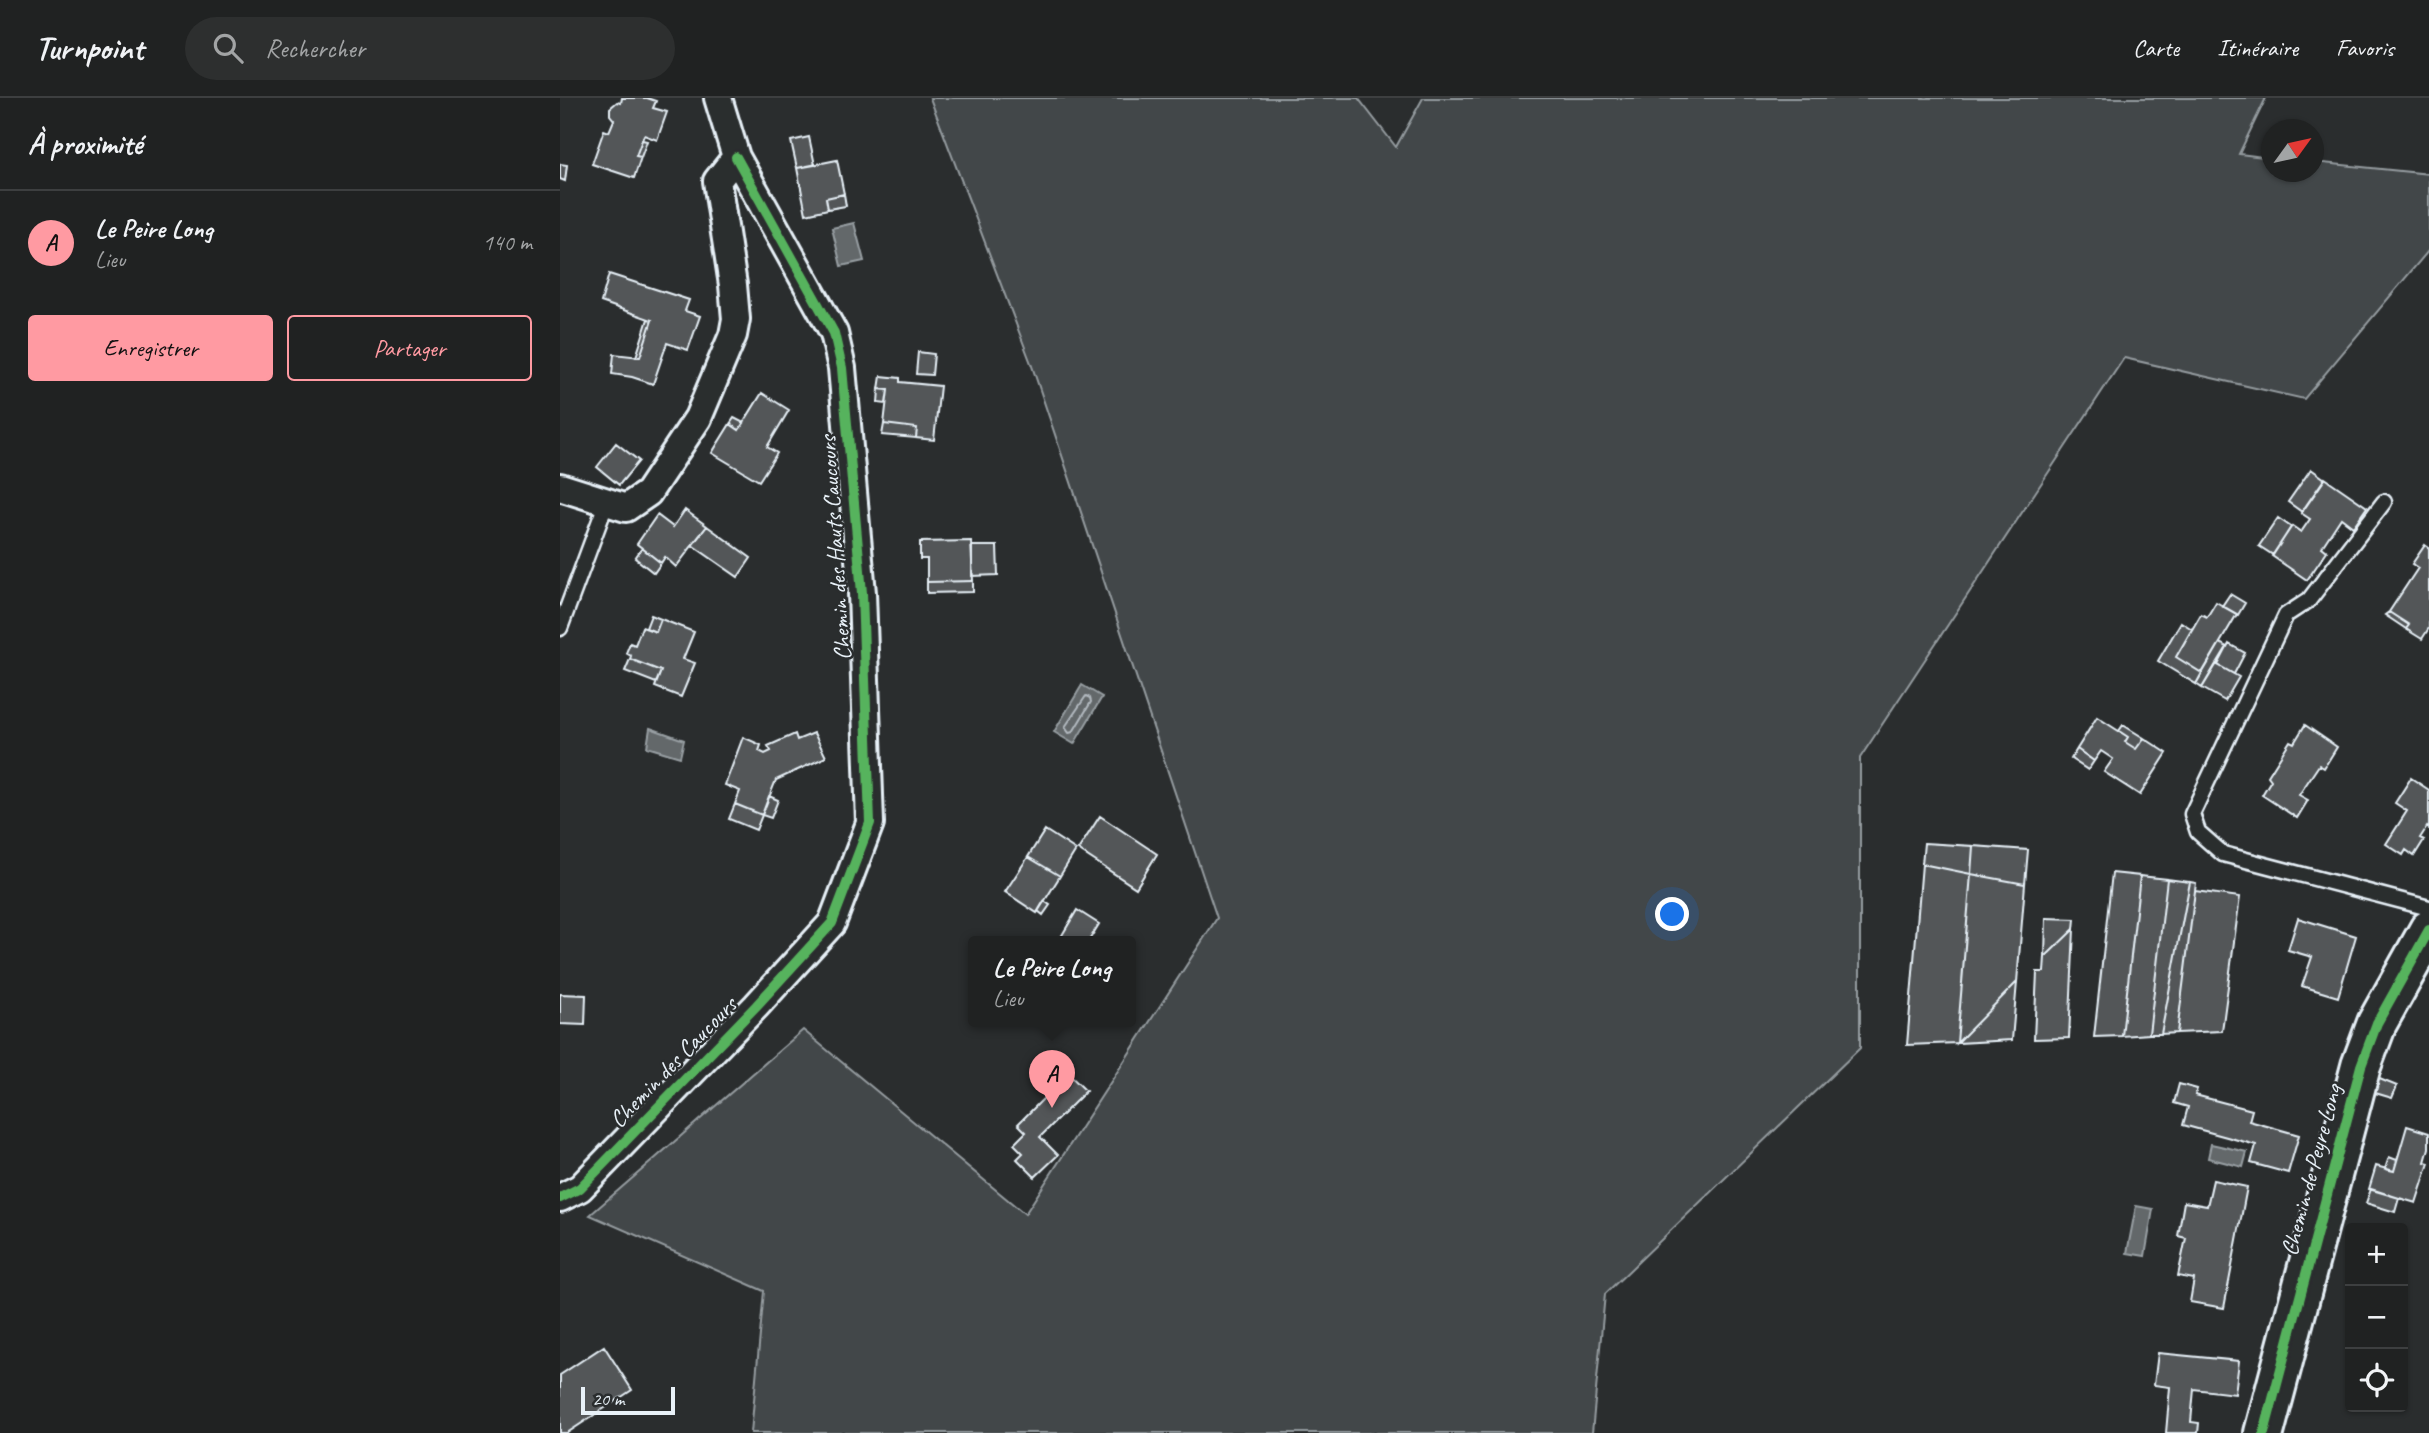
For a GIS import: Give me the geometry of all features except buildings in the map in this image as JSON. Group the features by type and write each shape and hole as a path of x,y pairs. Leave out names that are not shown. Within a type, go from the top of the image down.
{"street":[{"name":"Chemin des Hauts Caucours","path":"718,98 736,157 834,333 842,368 862,593 870,823 832,923 810,946"},
{"path":"560,487 626,508 648,493 698,418 733,335 736,319 717,181 736,157"},
{"name":"Chemin de Peyre Long","path":"2264,1433 2361,1066 2377,1023 2429,930"},
{"name":"Chemin des Caucours","path":"560,1198 580,1188 747,1016 810,946"}],"lane":[{"path":"2384,502 2309,600 2286,615 2192,814 2198,832 2223,854 2429,908"},
{"path":"560,628 606,503"}],"shaded area":[{"path":"930,98 1358,98 1396,147 1423,98 2266,98 2239,154 2261,157 2261,182 2324,182 2324,163 2429,174 2429,250 2304,399 2124,358 1860,758 1860,1048 1605,1294 1592,1433 751,1433 764,1291 590,1215 803,1030 1025,1214 1217,918 1032,366"}],"water":[{"path":"854,223 864,261 841,266 832,228"},
{"path":"1082,685 1102,697 1074,744 1054,732"},
{"path":"650,728 684,740 680,757 647,747"},
{"path":"2211,1144 2247,1152 2243,1167 2208,1158"},
{"path":"2136,1206 2153,1209 2145,1256 2127,1253"}],"cycle path":[{"path":"560,1198 580,1188 756,1006 832,923 870,823 862,593 842,368 834,333 736,157"},
{"path":"2264,1433 2361,1066 2377,1023 2429,930"}],"place":[{"name":"Le Peire Long","path":"1052,1108"}]}
